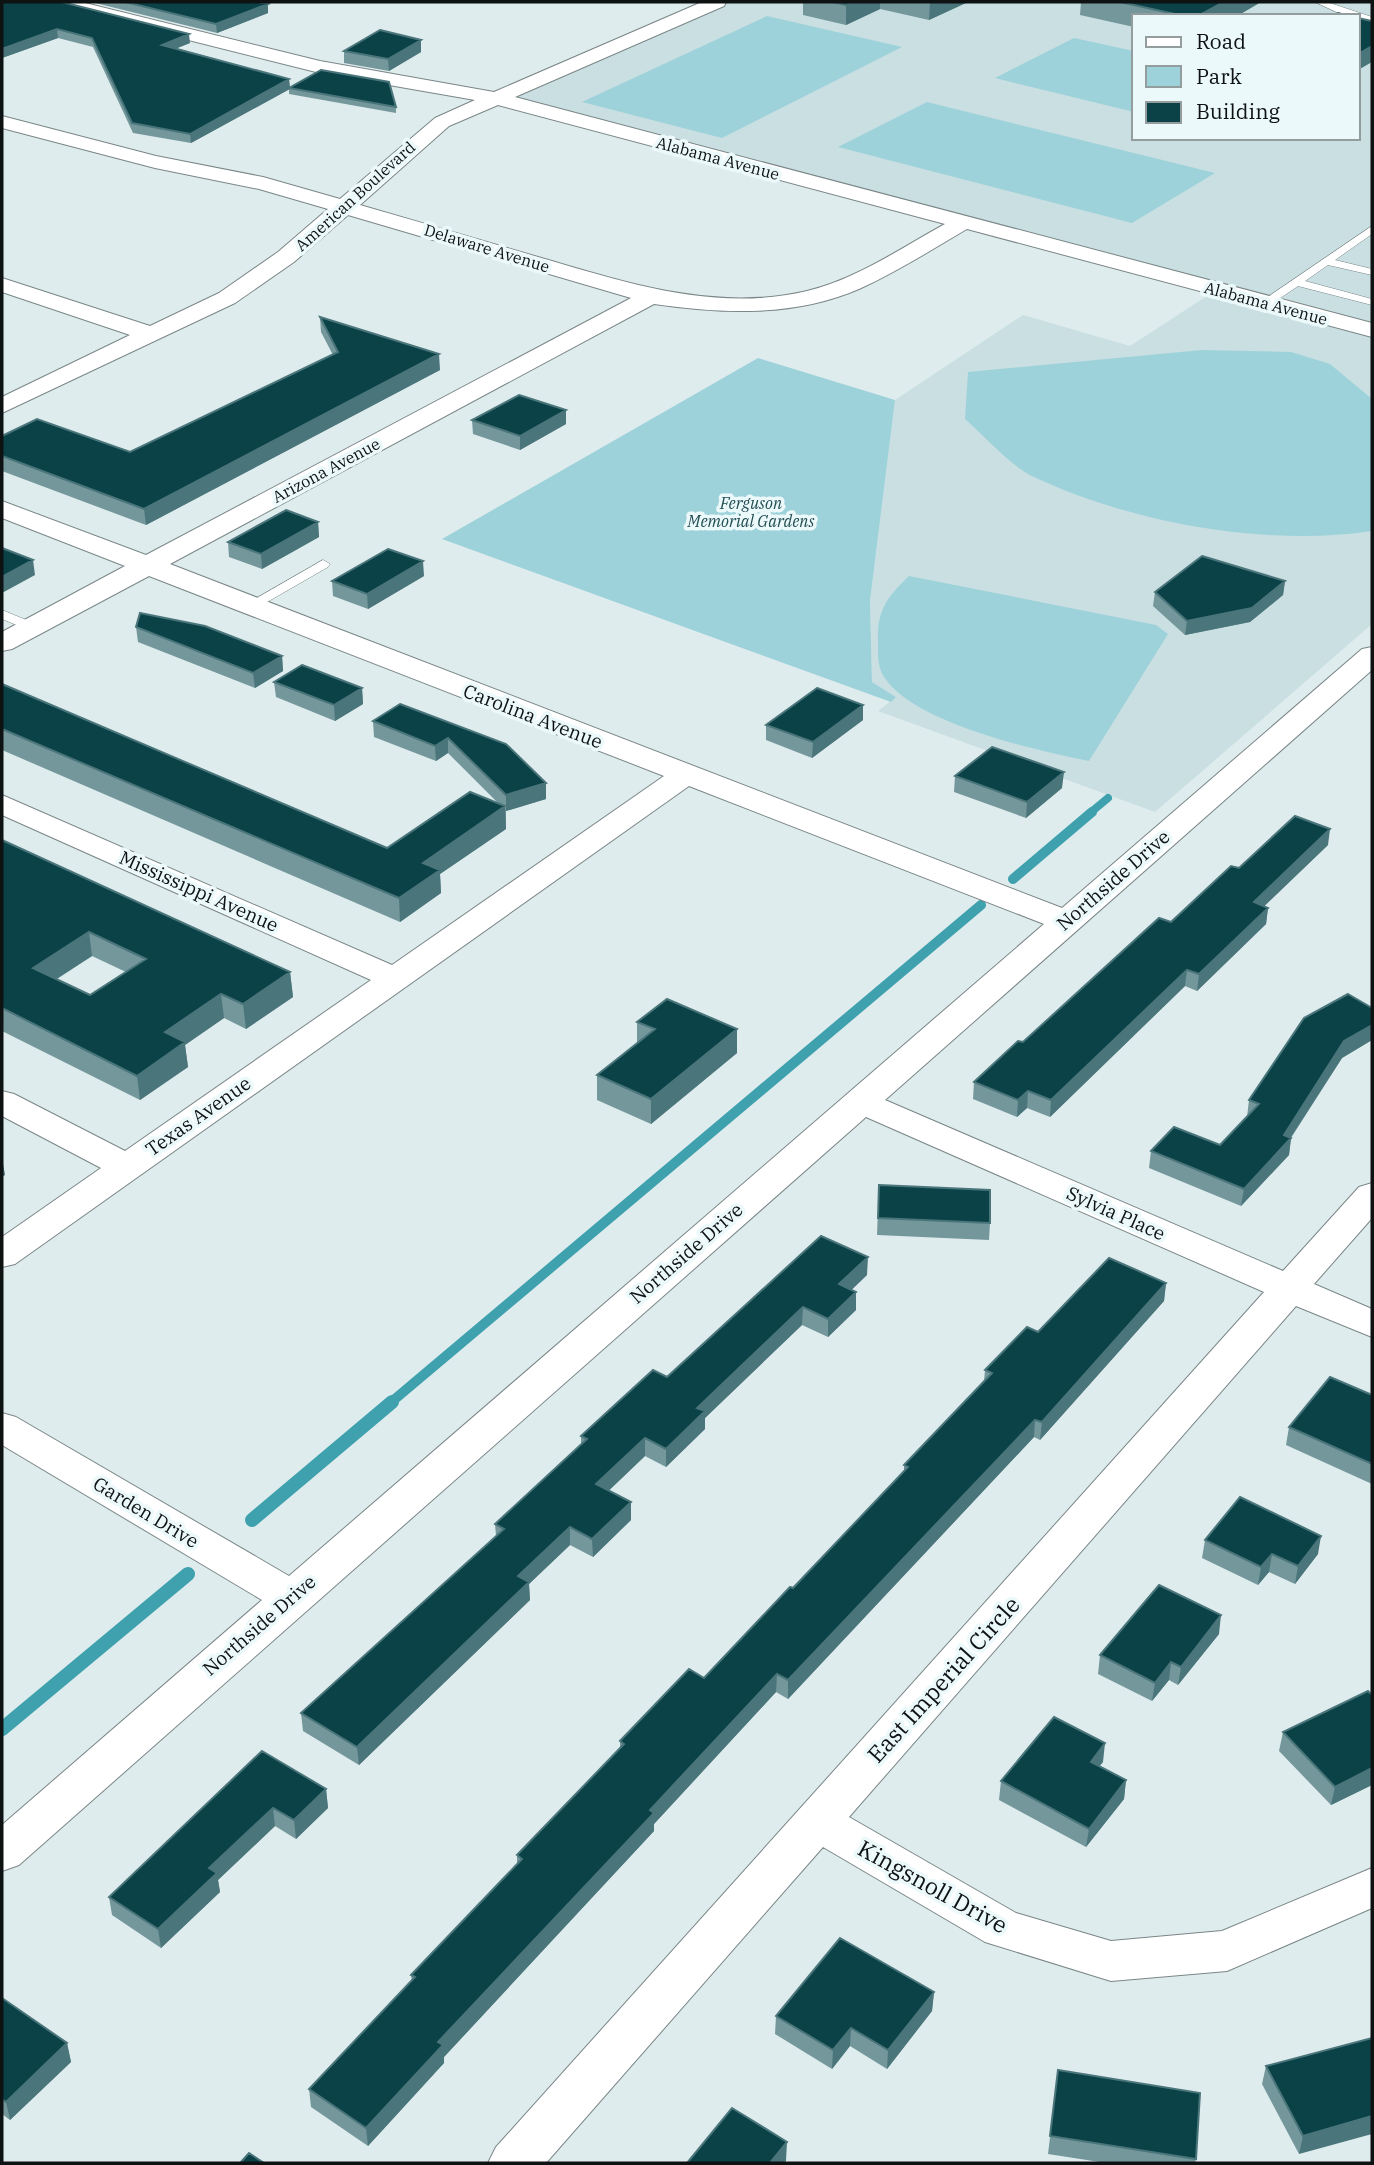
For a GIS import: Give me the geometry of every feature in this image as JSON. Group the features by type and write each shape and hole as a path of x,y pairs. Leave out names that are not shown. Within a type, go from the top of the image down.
{"street":[{"name":"Alabama Avenue","path":"60,2 320,67 495,98 1372,330"},
{"path":"666,2 708,6"},
{"name":"American Boulevard","path":"2,406 227,298 286,257 442,122 708,6"},
{"name":"Delaware Avenue","path":"2,122 155,162 263,183 346,205 651,297 732,306 797,300 855,282 962,223"},
{"path":"2,285 153,335"},
{"name":"Arizona Avenue","path":"2,643 651,297"},
{"name":"Carolina Avenue","path":"2,509 1065,921"},
{"name":"Northside Drive","path":"2,1852 290,1597 1372,655"},
{"name":"Texas Avenue","path":"2,1255 685,775"},
{"name":"Mississippi Avenue","path":"2,804 396,979"},
{"name":"Sylvia Place","path":"861,1101 1372,1324"},
{"path":"2,1102 127,1166"},
{"name":"East Imperial Circle","path":"514,2163 1372,1195"},
{"name":"Garden Drive","path":"2,1427 290,1597"},
{"name":"Kingsnoll Drive","path":"817,1821 1002,1928 1111,1961 1227,1951 1372,1887"}],"lane":[{"path":"1319,2 1351,14"},
{"path":"1266,303 1372,229"},
{"path":"1327,261 1372,272"},
{"path":"1296,282 1372,302"},
{"path":"250,606 323,564"},
{"path":"2,614 31,627"}],"shaded area":[{"path":"725,2 1372,2 1372,325 512,97"},
{"path":"1210,294 1372,337 1372,624 1155,812 878,711 896,697 872,682 870,601 895,400 1023,315 1130,346"}],"green space":[{"path":"767,16 902,47 722,138 582,102"},
{"path":"1074,38 1132,51 1132,112 995,78"},
{"path":"927,102 1215,173 1132,223 838,147"},
{"path":"1202,350 1291,352 1330,364 1372,399 1372,531 1288,536 1244,533 1156,519 1072,493 1034,477 1008,459 965,419 968,372"},
{"name":"Ferguson Memorial Gardens","path":"758,358 895,400 870,601 872,682 896,697 891,702 442,539"},
{"path":"909,576 1156,625 1168,634 1089,761 1066,756 1009,742 949,721 900,694 884,677 878,659 879,620 885,604"}],"building":[{"path":"2,2 62,2 189,34 162,45 289,79 190,134 132,123 92,38 57,29 2,49"},
{"path":"125,2 258,2 268,4 216,24"},
{"path":"1120,2 1224,2 1202,14 1175,14"},
{"path":"1360,18 1372,21 1372,46 1360,53"},
{"path":"380,30 421,40 388,59 344,51"},
{"path":"321,70 389,82 396,107 289,88"},
{"path":"320,317 439,354 144,509 2,456 2,436 37,419 130,452 338,352"},
{"path":"519,395 566,410 520,436 472,420"},
{"path":"286,510 318,522 261,554 228,542"},
{"path":"2,548 33,560 2,577"},
{"path":"388,549 423,561 367,594 332,581"},
{"path":"1202,556 1285,581 1252,608 1187,621 1155,592"},
{"path":"140,613 205,626 282,656 253,673 136,627"},
{"path":"302,665 362,688 334,705 274,682"},
{"path":"2,684 387,848 470,792 505,806 423,863 440,870 399,898 2,729"},
{"path":"817,688 863,705 813,742 766,725"},
{"path":"400,704 506,744 546,783 506,795 448,738 435,746 373,721"},
{"path":"992,747 1064,772 1027,802 955,776"},
{"path":"1295,816 1330,829 1254,902 1268,908 1199,974 1187,970 1051,1100 1028,1091 1018,1100 974,1082 1018,1041 1023,1042 1159,918 1171,922 1231,866 1239,868"},
{"path":"2,840 290,972 243,1004 221,994 165,1032 185,1042 137,1076 2,1008","holes":["89,932 146,959 90,995 33,968"]},
{"path":"1348,994 1372,1008 1372,1025 1344,1041 1284,1135 1291,1138 1244,1189 1151,1151 1174,1127 1220,1145 1259,1104 1249,1100 1304,1018"},
{"path":"667,999 737,1029 651,1099 597,1075 655,1029 637,1022"},
{"path":"879,1185 990,1190 990,1223 878,1218"},
{"path":"821,1236 868,1257 839,1284 856,1292 828,1319 803,1307 697,1408 705,1411 666,1449 645,1438 596,1484 631,1502 592,1539 570,1527 518,1576 529,1582 357,1747 301,1713 504,1529 495,1524 587,1439 581,1436 653,1370 667,1377"},
{"path":"1109,1258 1166,1283 1042,1422 1035,1420 788,1680 777,1674 650,1810 654,1813 438,2042 443,2045 366,2128 309,2089 415,1977 411,1975 522,1859 517,1855 624,1744 620,1741 689,1669 704,1678 908,1467 904,1465 992,1373 985,1370 1027,1327 1038,1332"},
{"path":"1330,1377 1372,1395 1372,1464 1289,1427"},
{"path":"1240,1497 1321,1536 1298,1566 1272,1554 1261,1567 1205,1540"},
{"path":"1159,1585 1221,1615 1181,1667 1171,1662 1155,1683 1100,1655"},
{"path":"1368,1691 1372,1695 1372,1768 1335,1787 1283,1732"},
{"path":"1054,1717 1105,1743 1091,1762 1126,1780 1089,1829 1001,1781"},
{"path":"262,1751 326,1789 294,1820 273,1808 209,1868 217,1873 158,1929 109,1897"},
{"path":"840,1938 934,1992 888,2050 851,2028 833,2050 776,2016"},
{"path":"2,1998 67,2043 6,2102 2,2099"},
{"path":"1372,2038 1372,2116 1303,2136 1266,2066"},
{"path":"1058,2070 1200,2093 1196,2159 1050,2136"},
{"path":"732,2108 787,2142 770,2163 687,2163"},
{"path":"249,2153 264,2163 240,2163"}],"waterway":[{"path":"1090,813 1108,798"},
{"path":"1013,879 1092,812"},
{"path":"389,1404 981,905"},
{"path":"252,1520 392,1402"},
{"path":"2,1729 188,1574"}]}
